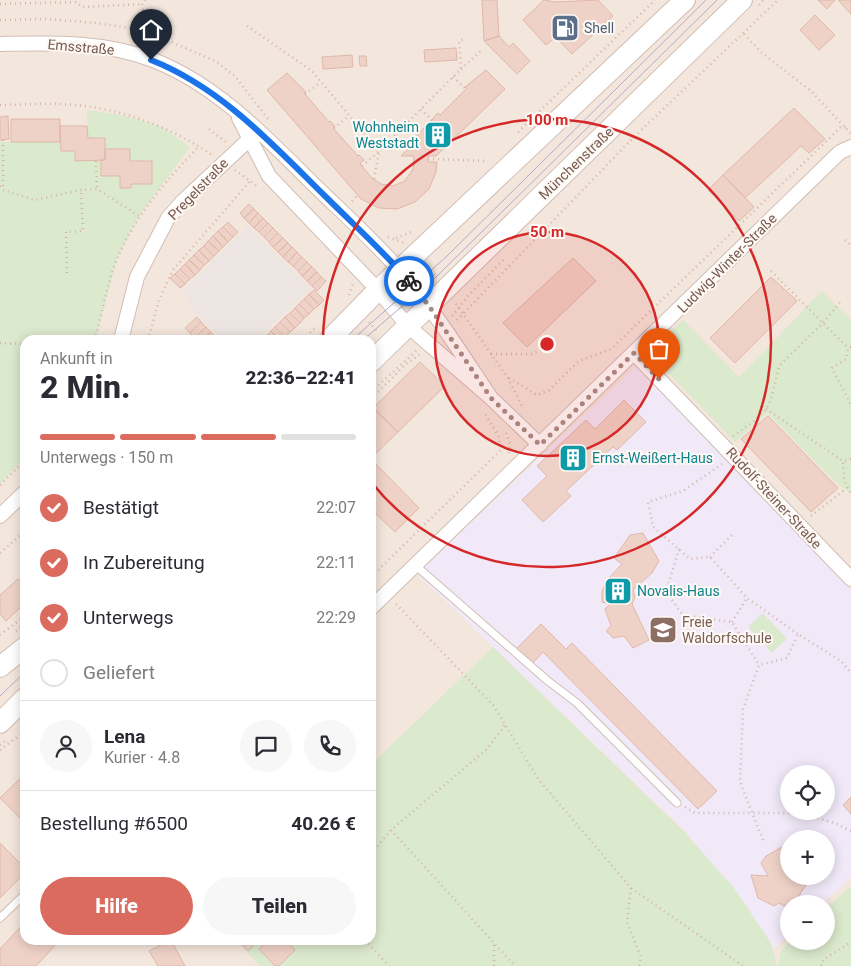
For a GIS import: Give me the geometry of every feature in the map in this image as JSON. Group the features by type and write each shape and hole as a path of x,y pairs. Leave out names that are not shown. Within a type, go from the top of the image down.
{"main road":[{"path":"325,332 400,270 685,0"},
{"name":"Münchenstraße","path":"376,357 742,0"},
{"path":"0,667 20,653"},
{"path":"0,722 20,703"}],"street":[{"name":"Emsstraße","path":"0,44 83,44 112,49 151,60 197,82 235,111 254,135 400,270 429,306"},
{"name":"Emsstraße","path":"254,135 269,176 378,290"},
{"name":"Pregelstraße","path":"121,335 137,277 168,218 182,202 254,135"},
{"name":"Ludwig-Winter-Straße","path":"376,603 840,152 851,147"},
{"path":"378,290 408,326 431,345 486,401 529,434 540,445"},
{"path":"429,306 486,401"},
{"name":"Rudolf-Steiner-Straße","path":"634,353 851,579"},
{"path":"0,516 20,497"}],"lane":[{"path":"415,565 548,681 577,703 677,803"},
{"path":"0,673 20,654"},
{"path":"0,918 20,899"}],"path":[{"path":"145,0 142,4 151,60"},
{"path":"515,135 656,0"},
{"path":"446,332 634,137 778,0"},
{"path":"0,4 76,2 82,7 142,4"},
{"path":"247,26 312,72 379,151"},
{"path":"744,34 761,52 812,91 851,134"},
{"path":"461,69 460,41 464,39"},
{"path":"362,166 483,48"},
{"path":"453,77 466,90"},
{"path":"305,94 321,82"},
{"path":"0,105 61,104 118,112 162,127 199,146 219,159"},
{"path":"421,109 433,121"},
{"path":"334,128 349,116"},
{"path":"508,378 537,395 549,390 579,361 611,349 841,127 846,127"},
{"path":"3,140 3,190"},
{"path":"96,335 118,256 139,216 165,182 199,146"},
{"path":"374,179 379,151"},
{"path":"481,167 494,154"},
{"path":"428,159 488,161"},
{"path":"96,161 97,189"},
{"path":"149,335 159,300 173,270 252,180 229,166"},
{"path":"0,186 3,190 34,200 81,190 97,189 139,216"},
{"path":"67,273 66,232 83,231 81,190"},
{"path":"381,252 395,238 407,235 419,227"},
{"path":"395,238 403,241 445,288 508,378 514,393 527,412"},
{"path":"845,240 851,245"},
{"path":"771,271 850,348 846,360 832,368 851,405"},
{"path":"347,299 353,283 362,273"},
{"path":"722,444 753,422 766,409 772,400 778,366 823,323 841,301"},
{"path":"492,354 532,354 554,342"},
{"path":"0,343 20,344"},
{"path":"376,394 406,364 431,345"},
{"path":"376,572 501,450 499,437 486,401"},
{"path":"766,409 785,424 843,461 851,459"},
{"path":"504,459 529,434"},
{"path":"727,460 683,491 648,502 653,527 690,559 710,557 732,535"},
{"path":"843,461 844,480 851,494"},
{"path":"0,485 20,465"},
{"path":"799,524 847,488"},
{"path":"0,553 20,535"},
{"path":"678,549 666,592 683,615 732,622 759,665"},
{"path":"710,557 747,598 841,662 851,672"},
{"path":"386,593 493,705 538,780 631,888 743,966"},
{"path":"732,622 747,598"},
{"path":"0,636 20,620"},
{"path":"759,665 787,658 798,634"},
{"path":"759,665 744,709 740,782 763,840"},
{"path":"376,848 391,830 486,750 506,724"},
{"path":"0,750 20,735"},
{"path":"677,803 695,813 802,813 851,831"},
{"path":"391,830 515,966"},
{"path":"631,888 627,922 641,958 638,966"},
{"path":"821,966 824,959 851,942"},
{"path":"494,944 494,966"},
{"path":"370,945 389,966"}],"shaded area":[{"path":"0,0 851,0 851,886 835,900 835,895 780,895 781,950 778,966 0,966"},
{"path":"248,226 310,289 261,335 217,335 198,315 183,291"},
{"name":"Freie Waldorfschule","path":"636,366 851,589 851,877 832,895 780,895 780,943 770,952 687,833 417,574"}],"green space":[{"path":"87,110 122,115 162,127 190,147 139,216 118,256 96,335 20,335 20,463 0,484 0,142 60,142 61,151 75,151 76,161 101,160 120,176 120,187 130,188 129,149 105,149 105,138 88,138"},
{"path":"822,291 851,320 851,493 840,486 767,413 735,442 648,352 683,320 739,377"},
{"path":"763,613 787,639 772,653 748,627"},
{"path":"493,647 686,834 734,888 771,943 777,966 260,966 241,945 376,945 376,760"},
{"path":"851,886 851,966 778,966 781,950 835,950 835,900"}],"building":[{"path":"482,0 497,0 499,36 484,41"},
{"name":"Shell","path":"544,0 556,2 598,0 613,16 572,54 556,37 546,45 523,20"},
{"path":"818,0 835,0 827,9"},
{"path":"838,0 851,0 851,14"},
{"path":"815,15 835,35 819,50 800,30"},
{"path":"499,36 509,47 513,43 530,61 517,74 484,41"},
{"path":"456,48 457,60 425,62 424,50"},
{"path":"352,55 353,67 323,69 322,57"},
{"path":"359,56 366,56 367,66 360,66"},
{"name":"Wohnheim Weststadt","path":"486,70 505,89 436,156 428,156 428,162 437,162 436,172 429,189 415,202 397,209 379,208 361,199 267,90 287,73 306,92 304,93 329,122 335,126 333,128 358,156 364,160 360,164 372,178 381,184 393,186 405,181 413,169 414,156 401,156 411,146 409,144 438,113 440,115 467,88 465,87"},
{"path":"794,108 825,139 809,153 801,146 745,198 723,175"},
{"path":"8,116 9,139 0,140 0,117"},
{"path":"11,119 60,119 60,142 11,142"},
{"path":"60,126 87,126 88,138 105,138 105,160 75,161 75,151 61,151"},
{"path":"105,149 130,149 130,161 152,161 152,184 131,184 131,188 120,188 120,176 101,176 101,160 105,160"},
{"path":"723,175 754,207 739,221 708,190"},
{"path":"249,204 254,209 244,218 240,213"},
{"path":"254,209 258,213 249,223 244,218"},
{"path":"258,213 263,218 254,228 249,223"},
{"path":"263,218 268,223 259,232 254,228"},
{"path":"228,222 238,232 233,237 223,227"},
{"path":"268,223 273,228 264,237 259,232"},
{"path":"223,227 233,237 228,242 218,231"},
{"path":"273,228 278,233 269,242 264,237"},
{"path":"218,231 228,242 223,247 213,236"},
{"path":"278,233 283,238 273,247 269,242"},
{"path":"213,236 223,247 219,251 208,241"},
{"path":"283,238 288,243 278,252 273,247"},
{"path":"208,241 219,251 214,256 204,246"},
{"path":"288,243 292,247 283,257 278,252"},
{"path":"204,246 214,256 209,261 199,250"},
{"path":"292,247 297,252 288,262 283,257"},
{"path":"199,250 209,261 204,265 194,255"},
{"path":"297,252 302,257 293,266 288,262"},
{"path":"194,255 204,265 200,270 189,260"},
{"path":"302,257 307,262 298,271 293,266"},
{"path":"573,258 596,281 527,347 503,323"},
{"path":"189,260 200,270 195,275 185,264"},
{"path":"307,262 312,267 302,276 298,271"},
{"path":"185,264 195,275 190,279 180,269"},
{"path":"312,267 317,272 307,281 302,276"},
{"path":"180,269 190,279 185,284 175,274"},
{"path":"317,272 321,277 312,286 307,281"},
{"path":"175,274 185,284 180,288 170,278"},
{"path":"321,277 326,281 317,291 312,286"},
{"path":"771,277 797,301 735,363 710,338"},
{"path":"314,290 324,300 319,305 309,294"},
{"path":"309,294 319,305 314,309 304,299"},
{"path":"304,299 314,309 309,314 299,304"},
{"path":"299,304 309,314 304,318 295,308"},
{"path":"295,308 304,318 300,323 290,313"},
{"path":"290,313 300,323 295,328 285,317"},
{"path":"197,317 201,322 190,333 185,328"},
{"path":"285,317 295,328 290,332 280,322"},
{"path":"201,322 206,327 198,335 190,333"},
{"path":"280,322 290,332 287,335 283,335 275,327"},
{"path":"206,327 211,332 208,335 198,335"},
{"path":"275,327 283,335 275,335 271,331"},
{"path":"420,362 445,386 398,432 376,411 376,405"},
{"name":"Ernst-Weißert-Haus","path":"624,400 646,422 617,450 613,447 566,491 571,496 543,522 522,500 547,476 537,466 586,420 595,429"},
{"path":"376,411 398,432 376,453"},
{"path":"768,416 838,488 811,512 741,439"},
{"path":"376,464 419,508 395,532 376,514"},
{"name":"Novalis-Haus","path":"643,533 659,561 652,573 633,590 635,597 632,604 649,640 633,648 624,636 613,638 606,631 611,626 605,609 610,604 602,602 602,592 605,584 613,583 613,579 609,578 622,564 614,558 630,535"},
{"path":"18,579 20,581 20,608 6,621 0,614 0,595"},
{"path":"541,624 566,649 572,643 717,791 698,809 543,652 531,665 516,649"},
{"path":"20,779 20,818 0,798"},
{"path":"851,797 851,814 843,805"},
{"path":"0,843 20,863 20,878 0,898"},
{"path":"780,848 780,885 806,885 800,895 780,895 780,904 774,906 758,898 751,875 768,876 761,863 766,856"},
{"path":"20,927 20,945 55,945 36,966 0,966 0,949"},
{"path":"161,945 174,945 185,966 158,966 149,951"},
{"path":"242,945 254,945 248,951"},
{"path":"263,945 290,945 295,950 279,966 275,966 259,949"}],"tram line":[{"path":"358,335 446,257 706,0"},
{"path":"369,335 436,277 717,0"},
{"path":"0,696 20,677"}],"way so far":[{"path":"409,281 429,306 491,398 540,445 634,353 659,379"}],"place":[{"name":"Shell","path":"565,28"},
{"name":"Wohnheim Weststadt","path":"438,135"},
{"name":"Ernst-Weißert-Haus","path":"573,458"},
{"name":"Novalis-Haus","path":"618,591"},
{"name":"Freie Waldorfschule","path":"663,630"}],"route":[{"path":"151,60 180,72 219,97 282,154 409,281"}]}
